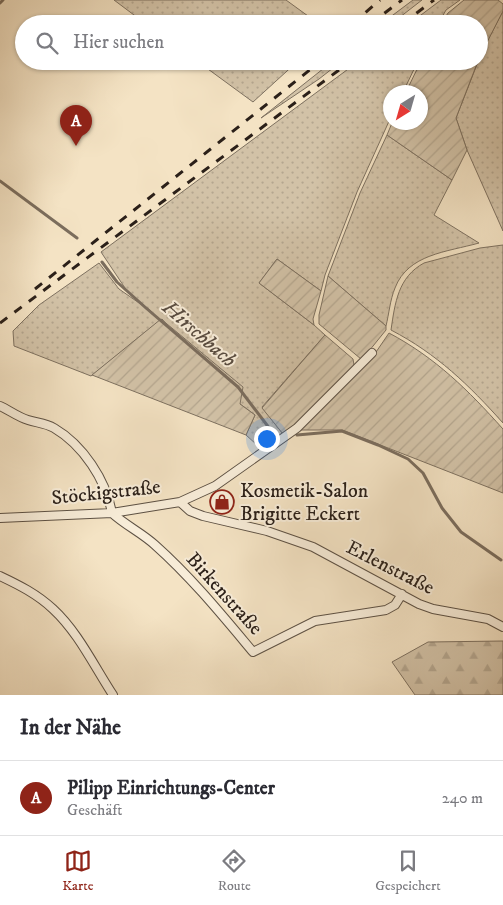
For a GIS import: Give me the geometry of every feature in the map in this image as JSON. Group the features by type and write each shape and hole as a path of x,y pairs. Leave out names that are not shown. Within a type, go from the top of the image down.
{"street":[{"name":"Stöckigstraße","path":"0,518 112,513 180,502 215,486 297,428 372,353"},
{"path":"0,406 28,420 41,422 53,427 68,438 81,452 103,484 110,501 112,513"},
{"name":"Erlenstraße","path":"180,502 190,511 203,516 267,531 313,547 419,604 433,609 488,619 503,627"},
{"name":"Birkenstraße","path":"112,513 153,543 188,576 253,652 315,621 386,610 395,605 402,594"},
{"path":"0,576 31,593 51,607 63,619 113,695"}],"green space":[{"path":"114,0 286,0 307,15 134,15"},
{"path":"413,0 422,0 403,15 393,15"},
{"path":"441,0 460,0 446,10 443,15 421,15"},
{"path":"464,0 498,0 503,4 503,11 488,40 488,15 447,15"},
{"path":"503,11 503,231 467,150 456,118 475,70 488,70 488,40"},
{"path":"209,70 288,70 253,102"},
{"path":"322,70 330,70 319,79 261,118"},
{"path":"347,70 414,70 406,85 383,85 383,130 385,130 357,192 325,275 321,291 277,259 259,283 325,335 262,407 283,434 264,448 257,445 246,435 255,415 240,404 162,319 91,376 14,346 13,331 39,305 99,263 119,289 152,312 127,291 101,252"},
{"path":"417,70 475,70 456,118 467,150 452,180 387,135 389,130 428,130 428,85 409,85"},
{"path":"387,135 452,180 434,215 479,243 430,256 409,268 395,288 386,326 328,276 360,193"},
{"path":"503,245 503,423 452,371 423,349 391,330 399,292 403,283 415,269 424,263 480,248"},
{"path":"277,259 321,291 313,319 314,325 259,283"},
{"path":"328,276 386,326 386,330 361,359 319,324 319,315"},
{"path":"161,319 243,387 240,404 255,415 246,435 92,375"},
{"path":"389,333 422,353 451,376 503,429 503,493 342,430 298,430 374,355"},
{"path":"325,335 353,359 354,365 296,425 283,434 262,408"},
{"path":"503,641 503,695 415,695 392,662 428,642"}],"waterway":[{"path":"0,3 3,0"},
{"name":"Hirschbach","path":"0,181 77,238"},
{"name":"Hirschbach","path":"102,262 117,282 238,387 273,433"},
{"name":"Hirschbach","path":"297,435 342,431 408,459 423,473 442,508 461,532 501,560"}],"railway":[{"path":"362,15 380,0"},
{"path":"382,15 402,0"},
{"path":"414,15 434,0"},
{"path":"35,289 310,70"},
{"path":"0,323 339,70"}],"place":[{"name":"Pilipp Einrichtungs-Center","path":"76,146"},
{"name":"Kosmetik-Salon Brigitte Eckert","path":"222,502"}]}
